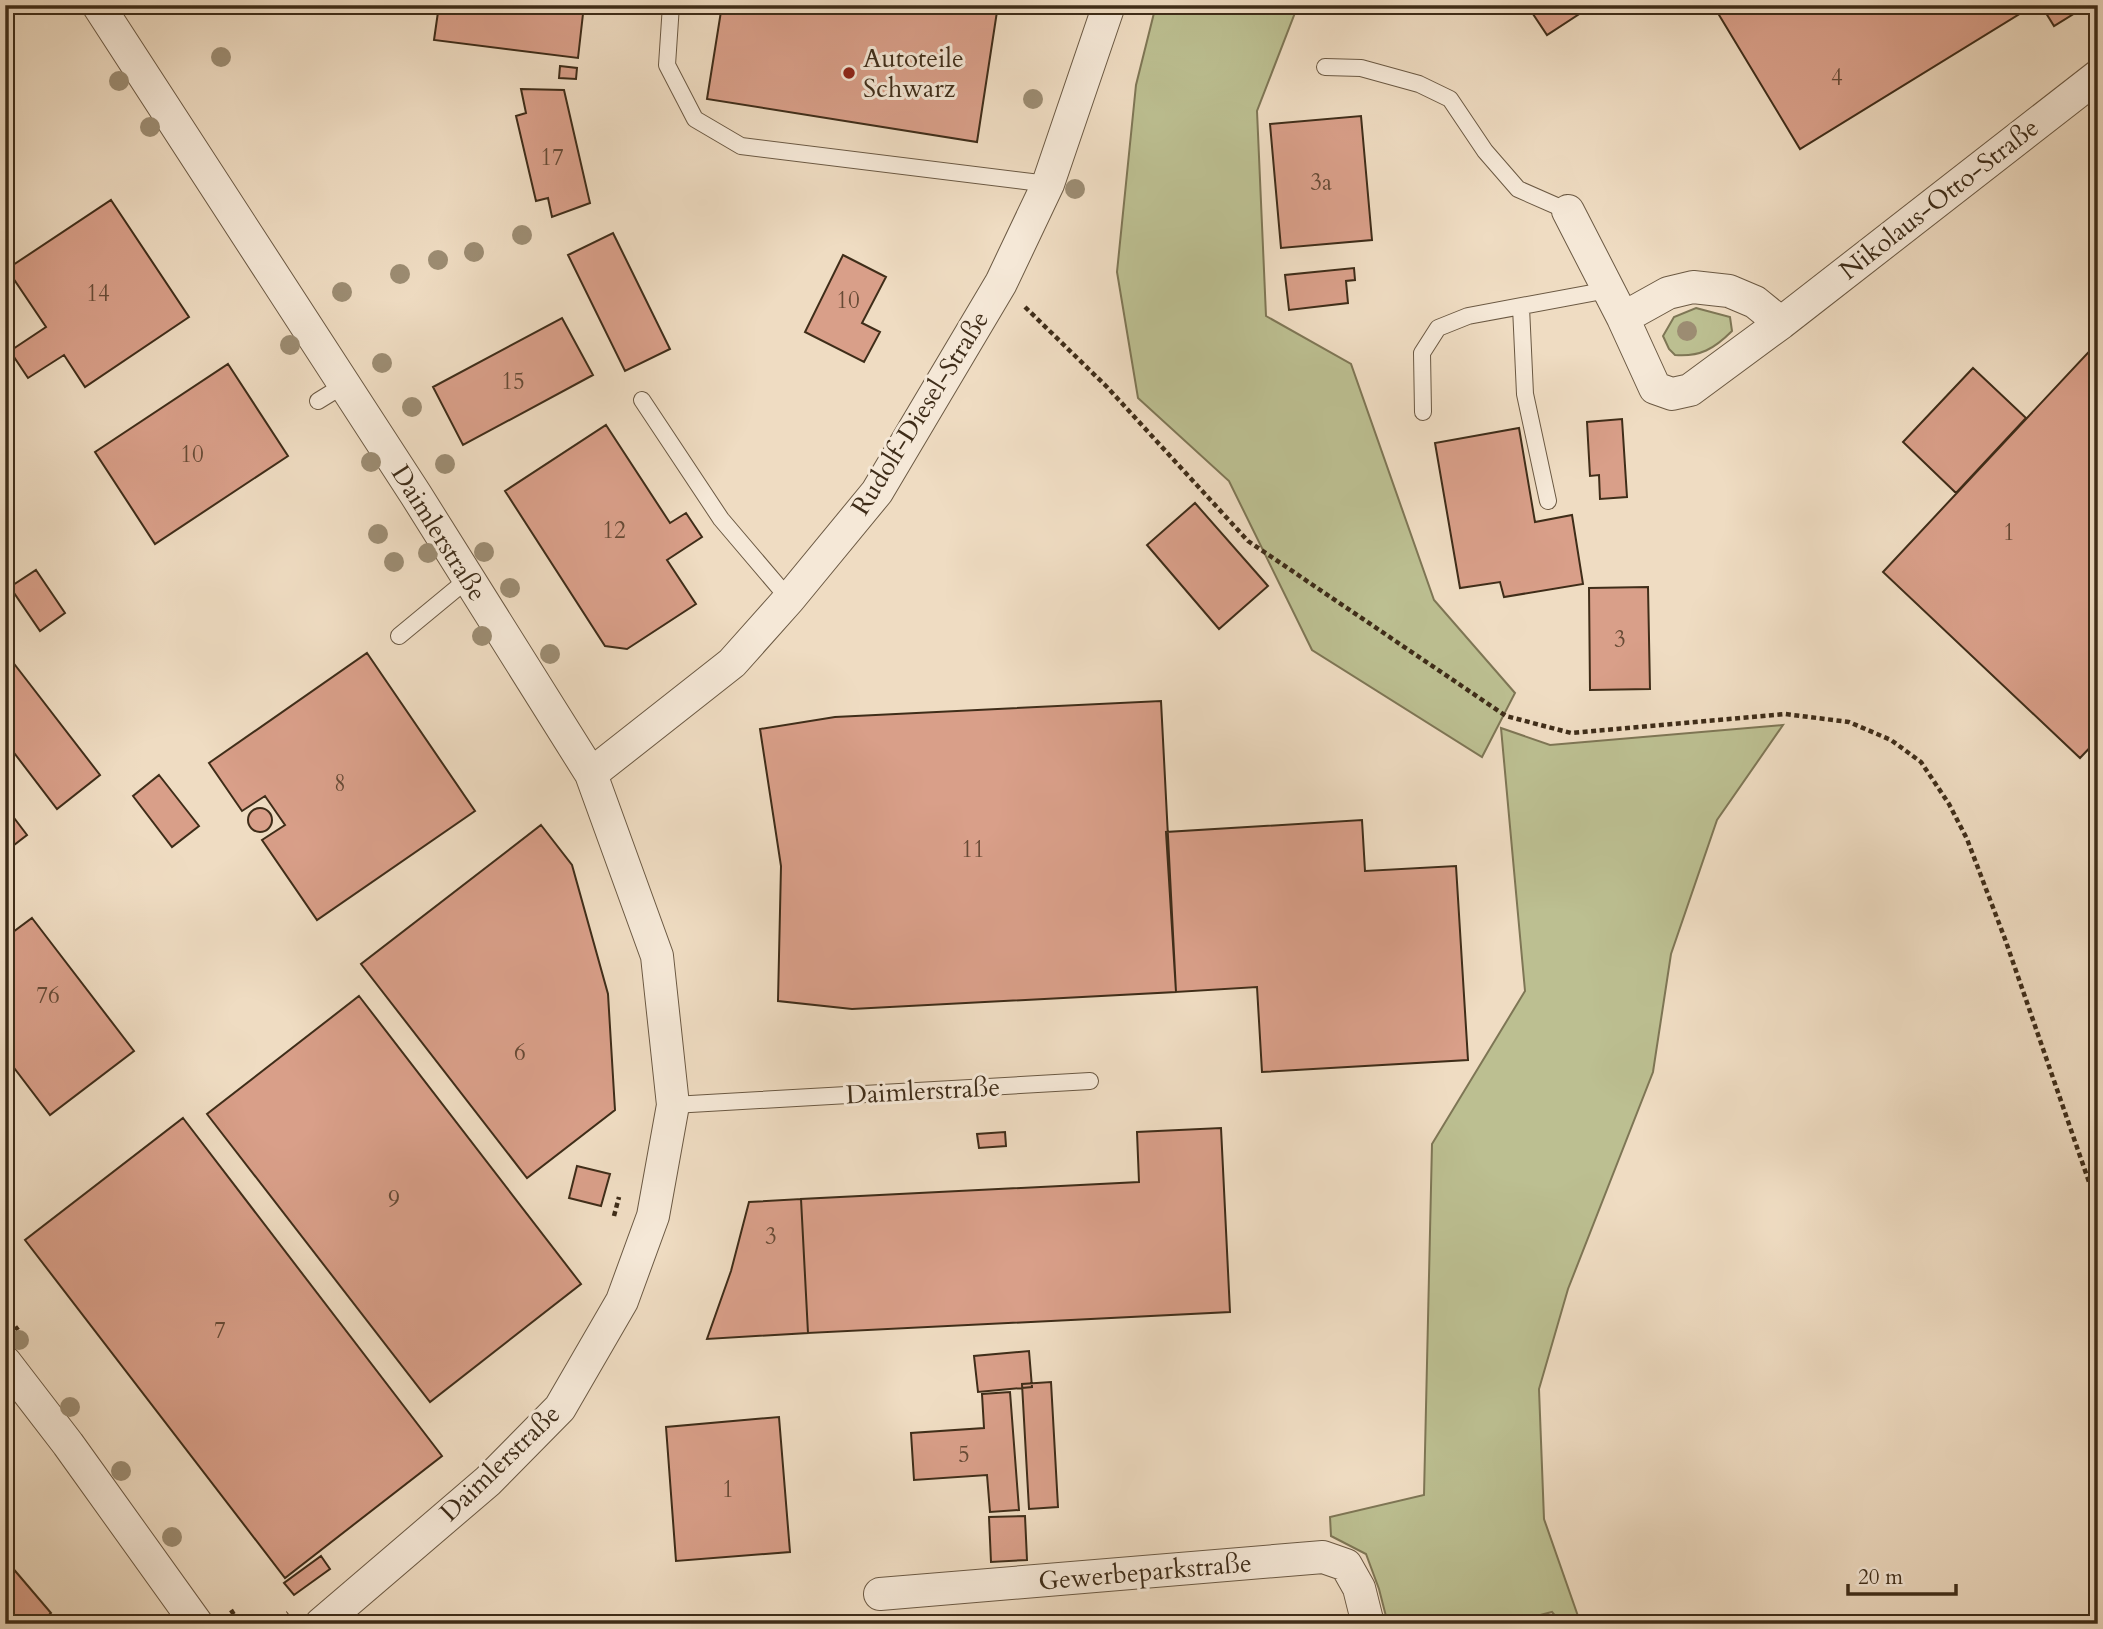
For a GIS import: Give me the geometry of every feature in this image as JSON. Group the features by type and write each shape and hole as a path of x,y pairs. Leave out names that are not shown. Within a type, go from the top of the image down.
{"street":[{"name":"Daimlerstraße","path":"98,5 331,393 468,579 591,774 657,956 673,1105 653,1216 622,1301 560,1408 488,1481 310,1614"},
{"name":"Rudolf-Diesel-Straße","path":"591,774 732,663 877,492 1001,283 1048,184 1109,5"},
{"name":"Nikolaus-Otto-Straße","path":"1568,211 1656,388 1672,394 1690,390 1781,323 2098,76"},
{"path":"1623,318 1668,293 1693,287 1729,291 1747,298 1781,323"},
{"path":"5,1362 68,1444 197,1624"},
{"name":"Gewerbeparkstraße","path":"880,1594 1323,1557 1346,1565 1359,1588 1368,1624"}],"lane":[{"path":"671,5 667,65 695,119 741,146 1048,184"},
{"path":"1325,67 1361,68 1419,84 1450,99 1485,151 1518,189 1568,211"},
{"path":"1423,412 1422,353 1438,328 1468,316 1608,290"},
{"path":"1521,307 1525,394 1548,501"},
{"path":"642,400 721,519 789,599"},
{"path":"398,636 468,579"},
{"name":"Daimlerstraße","path":"673,1105 1090,1081"}],"path":[{"path":"1001,283 1107,387 1248,541 1506,716 1571,733 1785,714 1849,722 1891,740 1921,762 1949,804 1967,839 2005,939 2098,1208"},
{"path":"612,1224 622,1184"},
{"path":"274,1624 310,1614"}],"green space":[{"path":"1156,5 1298,5 1257,111 1266,316 1351,364 1434,600 1515,693 1482,757 1312,650 1229,481 1138,398 1117,272 1136,85"},
{"path":"1696,308 1730,317 1732,331 1706,350 1692,355 1675,355 1663,336 1674,317"},
{"path":"1783,725 1717,820 1671,954 1653,1072 1568,1289 1539,1389 1544,1519 1579,1619 1577,1624 1562,1624 1552,1612 1529,1618 1531,1624 1388,1624 1366,1554 1331,1536 1330,1517 1424,1495 1432,1144 1525,991 1501,728 1550,745"}],"building":[{"path":"439,5 584,5 578,58 434,40"},
{"name":"Autoteile Schwarz","path":"722,5 998,5 977,142 707,99"},
{"path":"1527,5 1593,5 1547,35"},
{"path":"1713,5 2034,5 1800,149"},
{"path":"2041,5 2088,5 2054,26"},
{"path":"560,66 577,68 576,79 559,78"},
{"path":"521,89 564,90 590,203 552,217 548,198 536,201 516,116 526,113"},
{"path":"1361,116 1372,240 1281,248 1270,124"},
{"path":"111,200 189,317 85,387 64,355 28,378 10,351 46,327 7,269"},
{"path":"613,233 670,349 625,371 568,255"},
{"path":"843,255 886,277 862,323 880,332 864,362 805,332"},
{"path":"1354,268 1355,280 1346,281 1348,303 1289,310 1285,275"},
{"path":"562,318 593,375 463,445 433,387"},
{"path":"2098,342 2098,739 2080,758 1883,572"},
{"path":"228,364 288,456 155,544 95,452"},
{"path":"1973,368 2026,418 1956,493 1903,442"},
{"path":"1622,419 1627,497 1600,499 1599,475 1590,476 1587,422"},
{"path":"606,425 670,523 686,513 702,537 667,560 696,604 627,649 605,646 505,491"},
{"path":"1519,428 1535,522 1572,515 1583,584 1504,597 1500,582 1460,588 1435,443"},
{"path":"1195,503 1268,586 1219,629 1147,545"},
{"path":"36,570 65,613 40,631 10,587"},
{"path":"1648,587 1650,689 1590,690 1589,588"},
{"path":"5,652 100,775 57,809 5,741"},
{"path":"367,653 475,811 317,920 262,840 285,825 265,796 242,811 209,763"},
{"path":"1161,701 1176,992 852,1009 778,1001 781,866 760,729 835,717"},
{"path":"159,775 199,826 172,847 133,796"},
{"path":"5,806 27,835 5,852"},
{"path":"255,808 265,808 272,815 272,825 265,832 255,832 248,825 248,815"},
{"path":"1362,820 1365,871 1456,866 1468,1060 1262,1072 1257,987 1176,992 1166,832"},
{"path":"541,825 572,865 608,994 615,1110 527,1178 361,964"},
{"path":"32,918 134,1051 50,1115 5,1056 5,938"},
{"path":"359,996 581,1284 430,1402 207,1114"},
{"path":"183,1118 442,1456 285,1578 25,1240"},
{"path":"1221,1128 1230,1312 808,1333 801,1199 1139,1182 1137,1132"},
{"path":"1005,1132 1006,1146 979,1148 977,1134"},
{"path":"577,1166 610,1174 601,1206 569,1198"},
{"path":"801,1199 808,1333 707,1339 731,1271 749,1202"},
{"path":"1029,1351 1032,1387 978,1392 974,1356"},
{"path":"1051,1382 1058,1507 1029,1509 1022,1384"},
{"path":"1010,1392 1019,1510 990,1512 987,1475 914,1480 911,1433 984,1428 982,1394"},
{"path":"779,1417 790,1552 676,1561 666,1427"},
{"path":"1025,1516 1027,1560 991,1562 989,1517"},
{"path":"321,1556 330,1569 294,1595 284,1583"},
{"path":"5,1559 51,1613 39,1624 5,1624"}],"place":[{"name":"Autoteile Schwarz","path":"849,73"}]}
